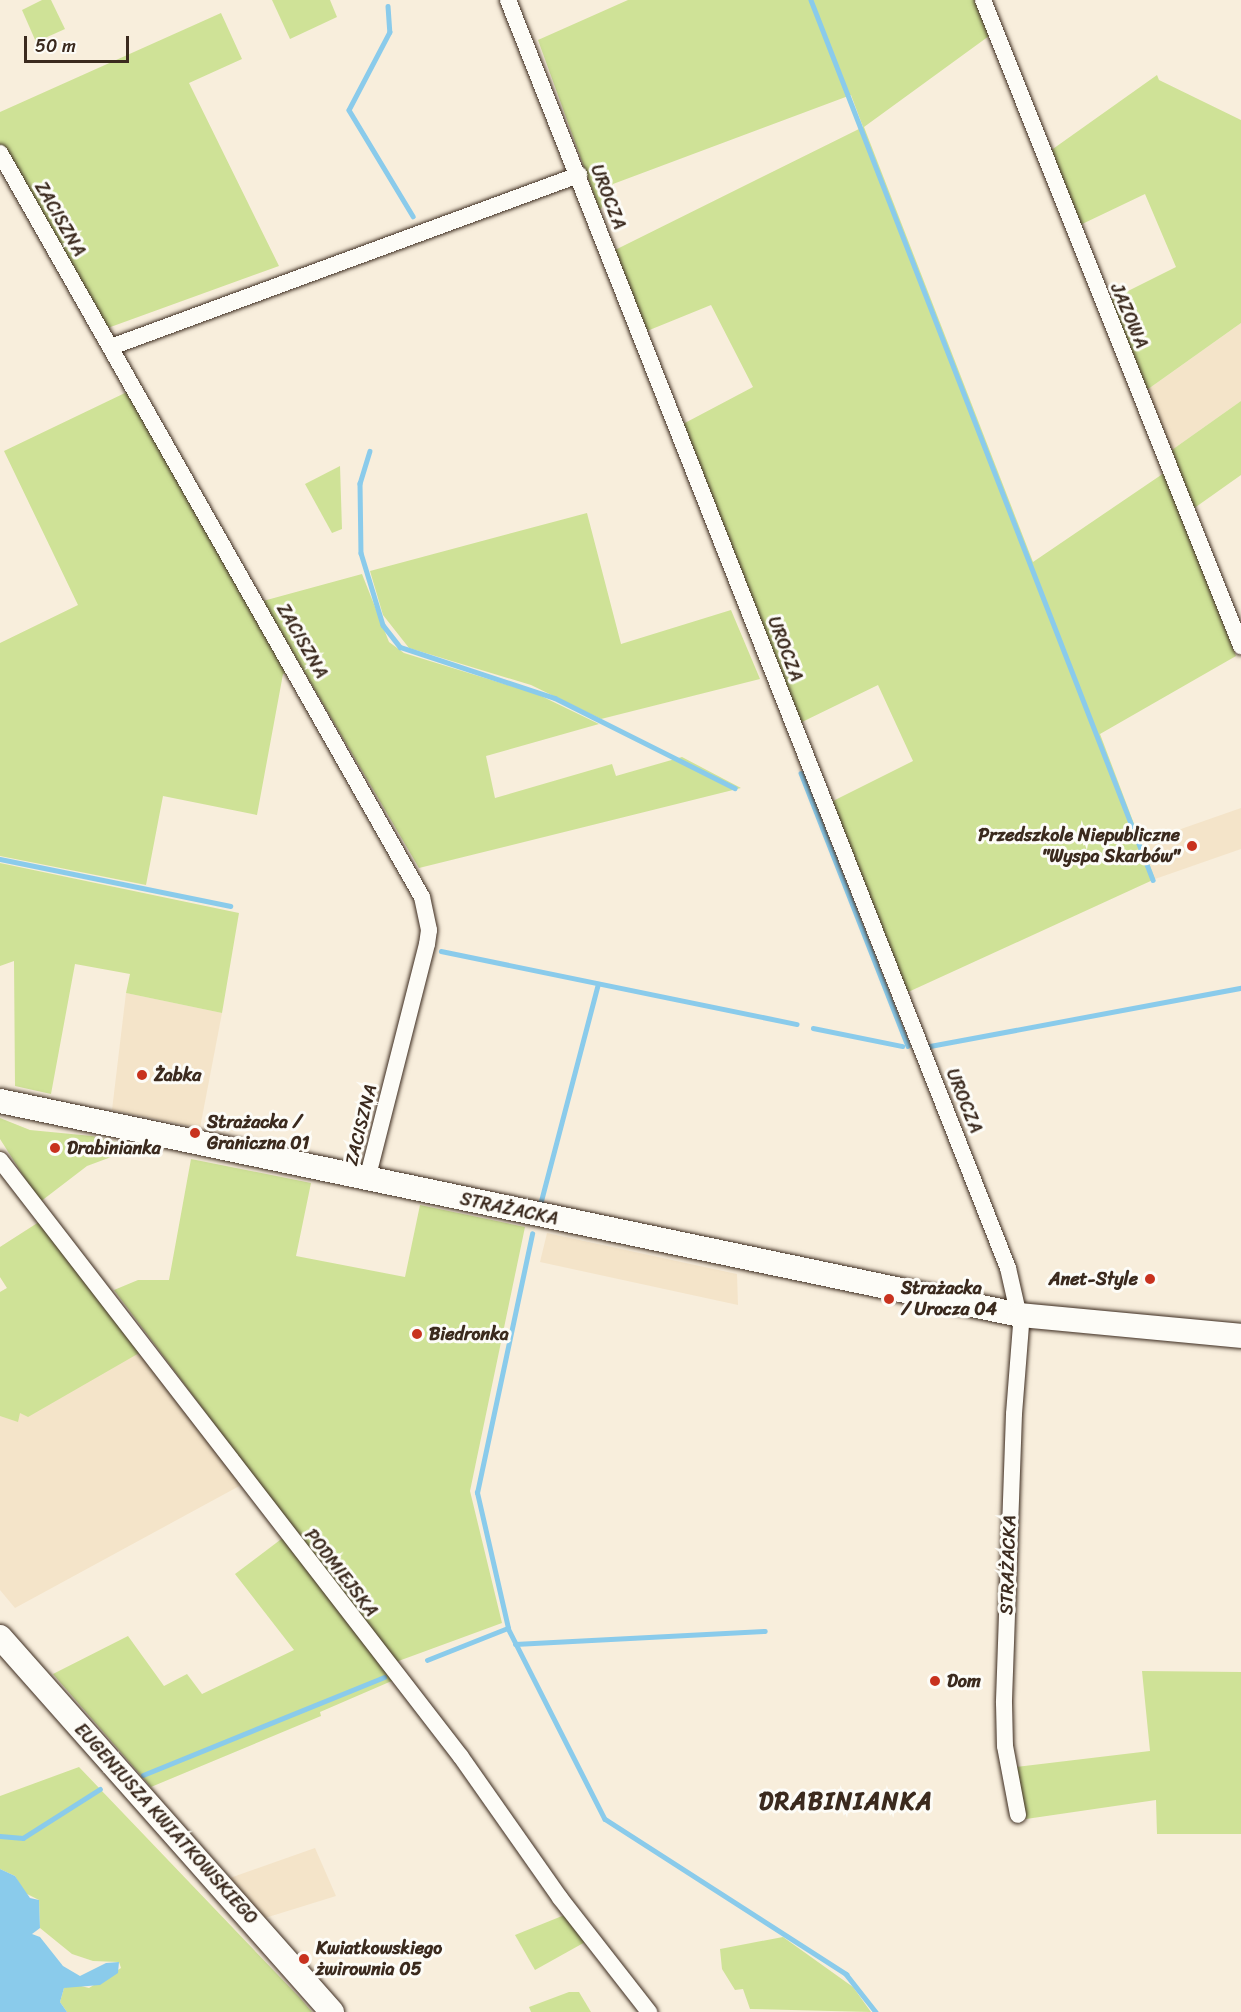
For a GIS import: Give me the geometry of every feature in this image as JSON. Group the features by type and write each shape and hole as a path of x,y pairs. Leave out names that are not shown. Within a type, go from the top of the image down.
{"street":[{"name":"UROCZA","path":"508,0 1004,1253 1020,1315"},
{"name":"JAZOWA","path":"983,0 1241,646"},
{"name":"ZACISZNA","path":"0,153 422,897 429,930 427,944 367,1180"},
{"path":"111,347 579,175"},
{"name":"STRAŻACKA","path":"0,1101 367,1180 1020,1315 1241,1336"},
{"name":"PODMIEJSKA","path":"0,1160 54,1235 461,1757 560,1898 649,2012"},
{"name":"STRAŻACKA","path":"1018,1815 1005,1746 1004,1657 1020,1315"},
{"name":"EUGENIUSZA KWIATKOWSKIEGO","path":"0,1637 332,2012"}],"shaded area":[{"path":"1241,323 1241,401 1169,452 1144,392"},
{"name":"Przedszkole Niepubliczne \"Wyspa Skarbów\"","path":"1241,808 1241,849 1155,879 1141,843"},
{"path":"126,993 222,1013 200,1128 112,1110"},
{"path":"39,1222 243,1484 15,1608 0,1590 0,1292 7,1288 0,1277 0,1247"},
{"path":"547,1233 737,1274 738,1305 540,1262"},
{"path":"315,1848 336,1896 265,1918 230,1878"}],"green space":[{"path":"42,0 51,0 65,29 36,42 22,10"},
{"path":"272,0 330,0 337,17 290,39"},
{"path":"628,0 974,0 989,36 864,127 1033,562 1164,473 1236,656 1100,734 1155,879 906,993 831,802 913,761 878,685 800,723 683,424 753,387 711,305 647,331 615,250 863,127 851,95 613,184 600,211 538,40"},
{"path":"221,13 242,59 189,83 279,266 105,329 0,145 0,112"},
{"path":"1157,75 1159,80 1241,120 1241,323 1144,392 1108,301 1176,267 1145,194 1078,226 1050,151"},
{"path":"127,392 291,672 283,674 257,815 163,796 146,885 0,856 0,643 78,605 4,451"},
{"path":"1241,401 1241,475 1193,509 1169,452"},
{"path":"340,466 342,529 332,533 305,484"},
{"path":"587,513 621,644 731,610 760,679 601,719 531,685 409,648 383,615 370,571"},
{"path":"362,574 389,642 404,653 537,694 599,724 486,756 495,798 612,764 616,776 682,757 741,788 419,868 263,601"},
{"path":"0,863 239,913 222,1013 126,993 130,974 75,964 51,1094 15,1086 14,961 0,966"},
{"path":"0,1118 30,1130 92,1136 149,1150 130,1150 87,1166 40,1202 0,1139"},
{"path":"191,1159 311,1183 296,1256 405,1277 420,1205 525,1227 470,1491 502,1623 393,1663 114,1290 138,1280 169,1280"},
{"path":"39,1222 141,1352 28,1417 20,1413 18,1422 0,1416 0,1292 7,1288 0,1277 0,1247"},
{"path":"284,1537 394,1680 320,1712 321,1716 151,1787 53,1674 128,1636 164,1686 187,1674 202,1694 294,1650 235,1574"},
{"path":"1142,1671 1241,1672 1241,1834 1157,1834 1156,1800 1026,1819 1016,1767 1150,1751"},
{"path":"79,1767 312,2012 67,2012 60,2002 64,1988 73,1984 89,1988 121,1968 119,1962 93,1961 72,1954 40,1928 39,1900 25,1893 15,1876 0,1869 0,1796"},
{"path":"567,1914 587,1941 535,1970 515,1935"},
{"path":"783,1937 853,1987 871,2012 750,2009 743,1989 735,1990 722,1969 720,1949"},
{"path":"569,1992 579,1992 591,2012 531,2012 529,2007"}],"water":[{"path":"0,1869 15,1876 30,1898 39,1900 40,1928 32,1934 40,1937 63,1966 80,1976 106,1963 119,1962 118,1973 100,1985 64,1988 60,2002 67,2012 0,2012"}],"waterway":[{"path":"811,0 1153,880"},
{"path":"388,6 390,32 349,110 413,216"},
{"path":"370,451 360,483 361,553 383,625 400,647 555,698 735,788"},
{"path":"801,773 908,1046"},
{"path":"0,859 230,906"},
{"path":"441,951 797,1024"},
{"path":"541,1201 598,984"},
{"path":"930,1046 1241,988"},
{"path":"813,1028 902,1046"},
{"path":"508,1628 477,1493 532,1234"},
{"path":"427,1660 508,1628 605,1819 846,1974 876,2012"},
{"path":"515,1644 765,1631"},
{"path":"143,1775 384,1677"},
{"path":"0,1836 23,1838 100,1789"}],"place":[{"name":"Przedszkole Niepubliczne \"Wyspa Skarbów\"","path":"1192,846"},
{"name":"Żabka","path":"142,1075"},
{"name":"Strażacka / Graniczna 01","path":"195,1133"},
{"name":"Drabinianka","path":"55,1148"},
{"name":"Anet-Style","path":"1150,1279"},
{"name":"Strażacka / Urocza 04","path":"889,1299"},
{"name":"Biedronka","path":"417,1334"},
{"name":"Dom","path":"935,1681"},
{"name":"Kwiatkowskiego żwirownia 05","path":"304,1959"}],"district":[{"name":"DRABINIANKA","path":"846,1802"}]}
